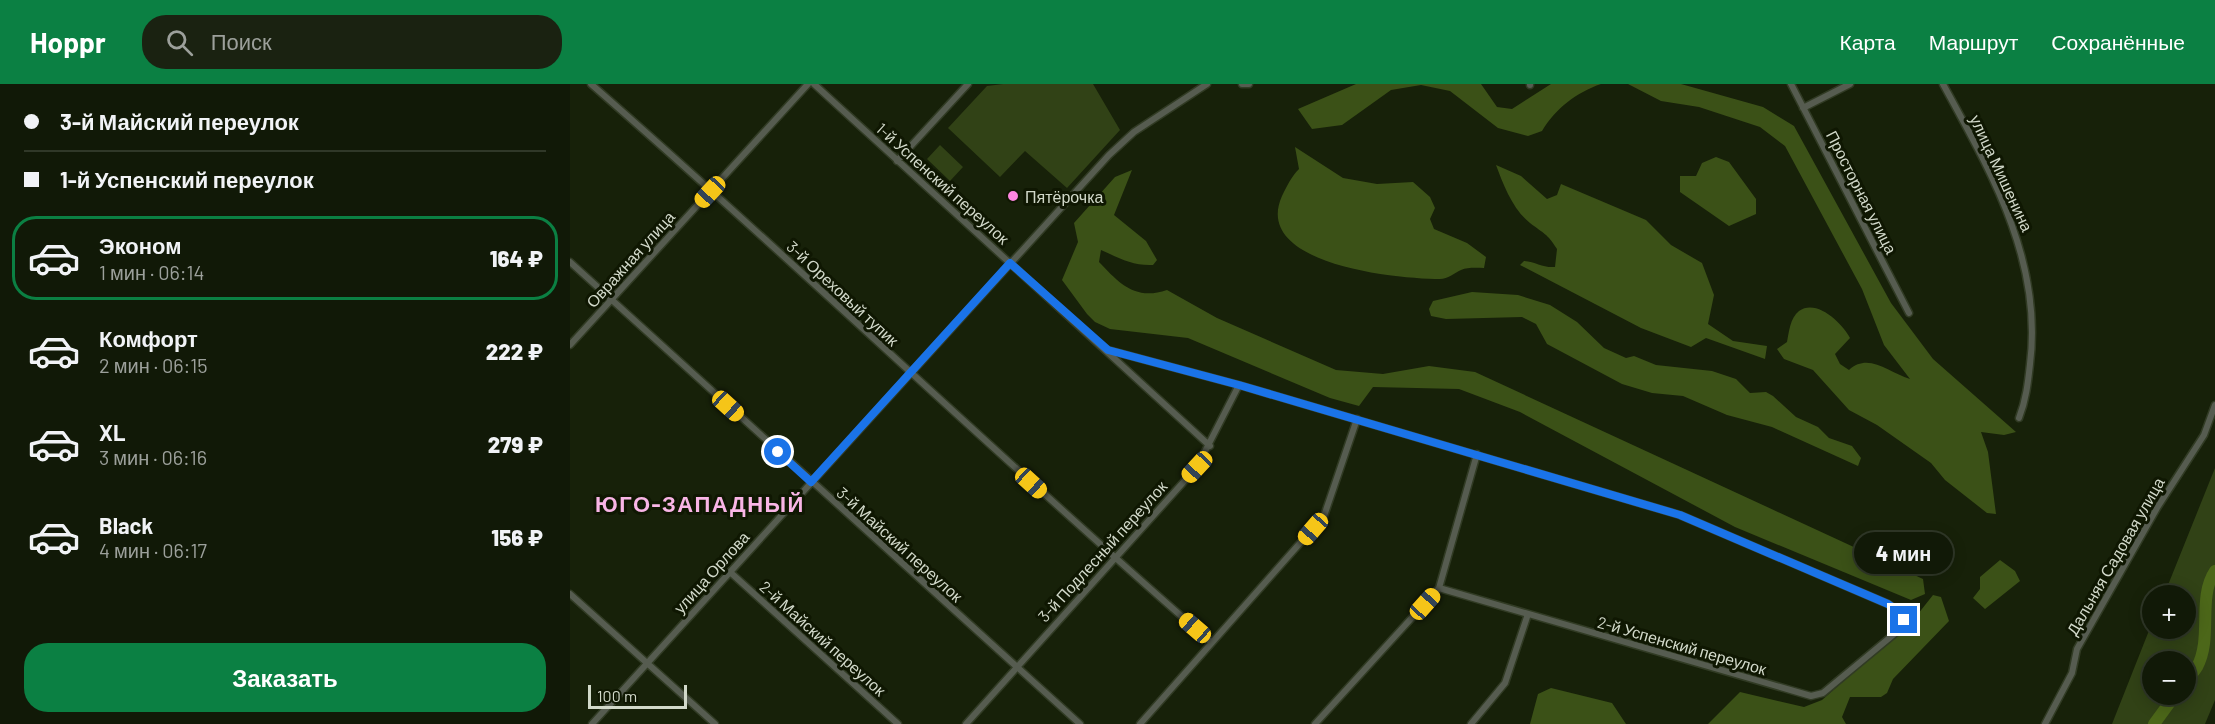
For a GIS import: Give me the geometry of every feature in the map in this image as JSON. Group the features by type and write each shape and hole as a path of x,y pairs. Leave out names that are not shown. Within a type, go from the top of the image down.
{"street":[{"name":"3-й Ореховый тупик","path":"591,84 843,308 911,374 1114,558 1211,642"},
{"name":"Овражная улица","path":"570,345 808,84"},
{"name":"1-й Успенский переулок","path":"814,84 1108,350 1210,446"},
{"path":"897,160 968,84"},
{"name":"улица Орлова","path":"592,724 1109,155 1134,132 1207,84"},
{"path":"1242,84 1249,84"},
{"name":"Просторная улица","path":"1791,84 1909,313"},
{"path":"1803,108 1850,84"},
{"name":"улица Мишенина","path":"1943,84 1988,168 2023,255 2034,336 2025,403 2019,418"},
{"name":"3-й Майский переулок","path":"570,262 1080,724"},
{"name":"1-й Успенский переулок","path":"1108,350 1357,419 1680,515 1888,604 1901,613 1904,620 1899,630"},
{"name":"3-й Подлесный переулок","path":"966,724 1197,467 1210,446 1239,385"},
{"name":"Дальняя Садовая улица","path":"2045,724 2072,673 2077,649 2157,508 2204,435 2215,405"},
{"path":"1140,724 1324,516 1357,419"},
{"path":"1315,724 1439,588 1477,454"},
{"name":"2-й Майский переулок","path":"730,572 897,724"},
{"name":"2-й Успенский переулок","path":"1439,588 1811,696 1823,693 1899,630"},
{"path":"570,594 715,724"},
{"path":"1471,724 1505,683 1528,614"}],"green space":[{"path":"1093,84 1120,130 1067,188 1025,151 1000,177 948,128 987,86"},
{"path":"1356,84 1481,84 1497,107 1512,109 1551,84 1601,84 1575,97 1553,116 1542,131 1528,136 1498,128 1450,91 1421,85 1391,90 1342,125 1312,129 1298,109"},
{"path":"1628,84 1681,84 1763,107 1794,126 1891,303 1933,359 2016,432 2004,435 1981,432 1988,452 1996,514 1987,513 1945,480 1931,463 1877,425 1849,410 1813,370 1784,359 1777,349 1787,342 1790,325 1796,314 1806,308 1814,308 1829,314 1842,326 1850,338 1835,354 1840,364 1849,370 1857,365 1872,363 1910,379 1884,345 1862,289 1785,146 1760,127 1699,107 1661,101"},
{"path":"940,145 963,167 950,181 927,159"},
{"path":"1295,147 1343,178 1377,184 1413,182 1430,197 1435,208 1430,219 1434,229 1467,243 1486,257 1484,268 1464,269 1443,279 1393,276 1363,271 1307,253 1288,238 1278,219 1282,196 1291,178 1299,169"},
{"path":"1716,157 1729,162 1756,199 1756,214 1729,226 1680,192 1680,176 1696,176 1702,163"},
{"path":"1496,165 1521,176 1547,199 1557,195 1561,184 1646,220 1671,245 1702,263 1714,295 1708,324 1733,341 1767,346 1765,359 1706,338 1691,347 1641,328 1520,265 1524,261 1555,267 1557,249 1548,237 1518,211 1505,188"},
{"path":"1132,170 1114,215 1146,241 1157,260 1153,265 1139,264 1101,250 1099,262 1128,288 1146,293 1167,290 1217,318 1336,370 1383,374 1429,366 1475,372 1923,579 1925,594 1911,600 1735,527 1520,412 1459,389 1373,387 1359,406 1330,398 1188,338 1110,329 1095,322 1062,280 1078,242 1074,223 1115,177"},
{"path":"1472,292 1518,295 1550,305 1577,322 1604,348 1626,358 1634,356 1656,365 1712,371 1736,379 1750,393 1766,392 1796,417 1818,427 1829,438 1852,446 1861,458 1858,466 1772,427 1727,415 1683,396 1652,393 1622,384 1547,344 1536,324 1522,317 1446,319 1431,316 1429,309 1433,301"},
{"path":"2215,468 2215,700 2205,724 2112,724 2146,639 2196,639 2196,585 2168,585"},
{"path":"2000,560 2015,571 2020,581 1985,609 1973,598 1980,589 1980,577"},
{"path":"1933,595 1941,597 1949,621 1893,679 1887,693 1881,697 1850,697 1842,717 1846,724 1708,724 1740,692 1804,707 1822,700 1914,619"},
{"path":"1551,688 1612,703 1626,724 1530,724 1538,694"}],"waterway":[{"path":"2196,668 2202,656 2204,644 2207,593 2215,571"},
{"path":"2154,724 2168,705"}],"place":[{"name":"Пятёрочка","path":"1013,196"}],"district":[{"name":"ЮГО-ЗАПАДНЫЙ","path":"700,503"}],"route":[{"path":"778,452 811,482 1010,263 1108,350 1239,385 1680,515 1888,604 1901,613 1904,620"}]}
